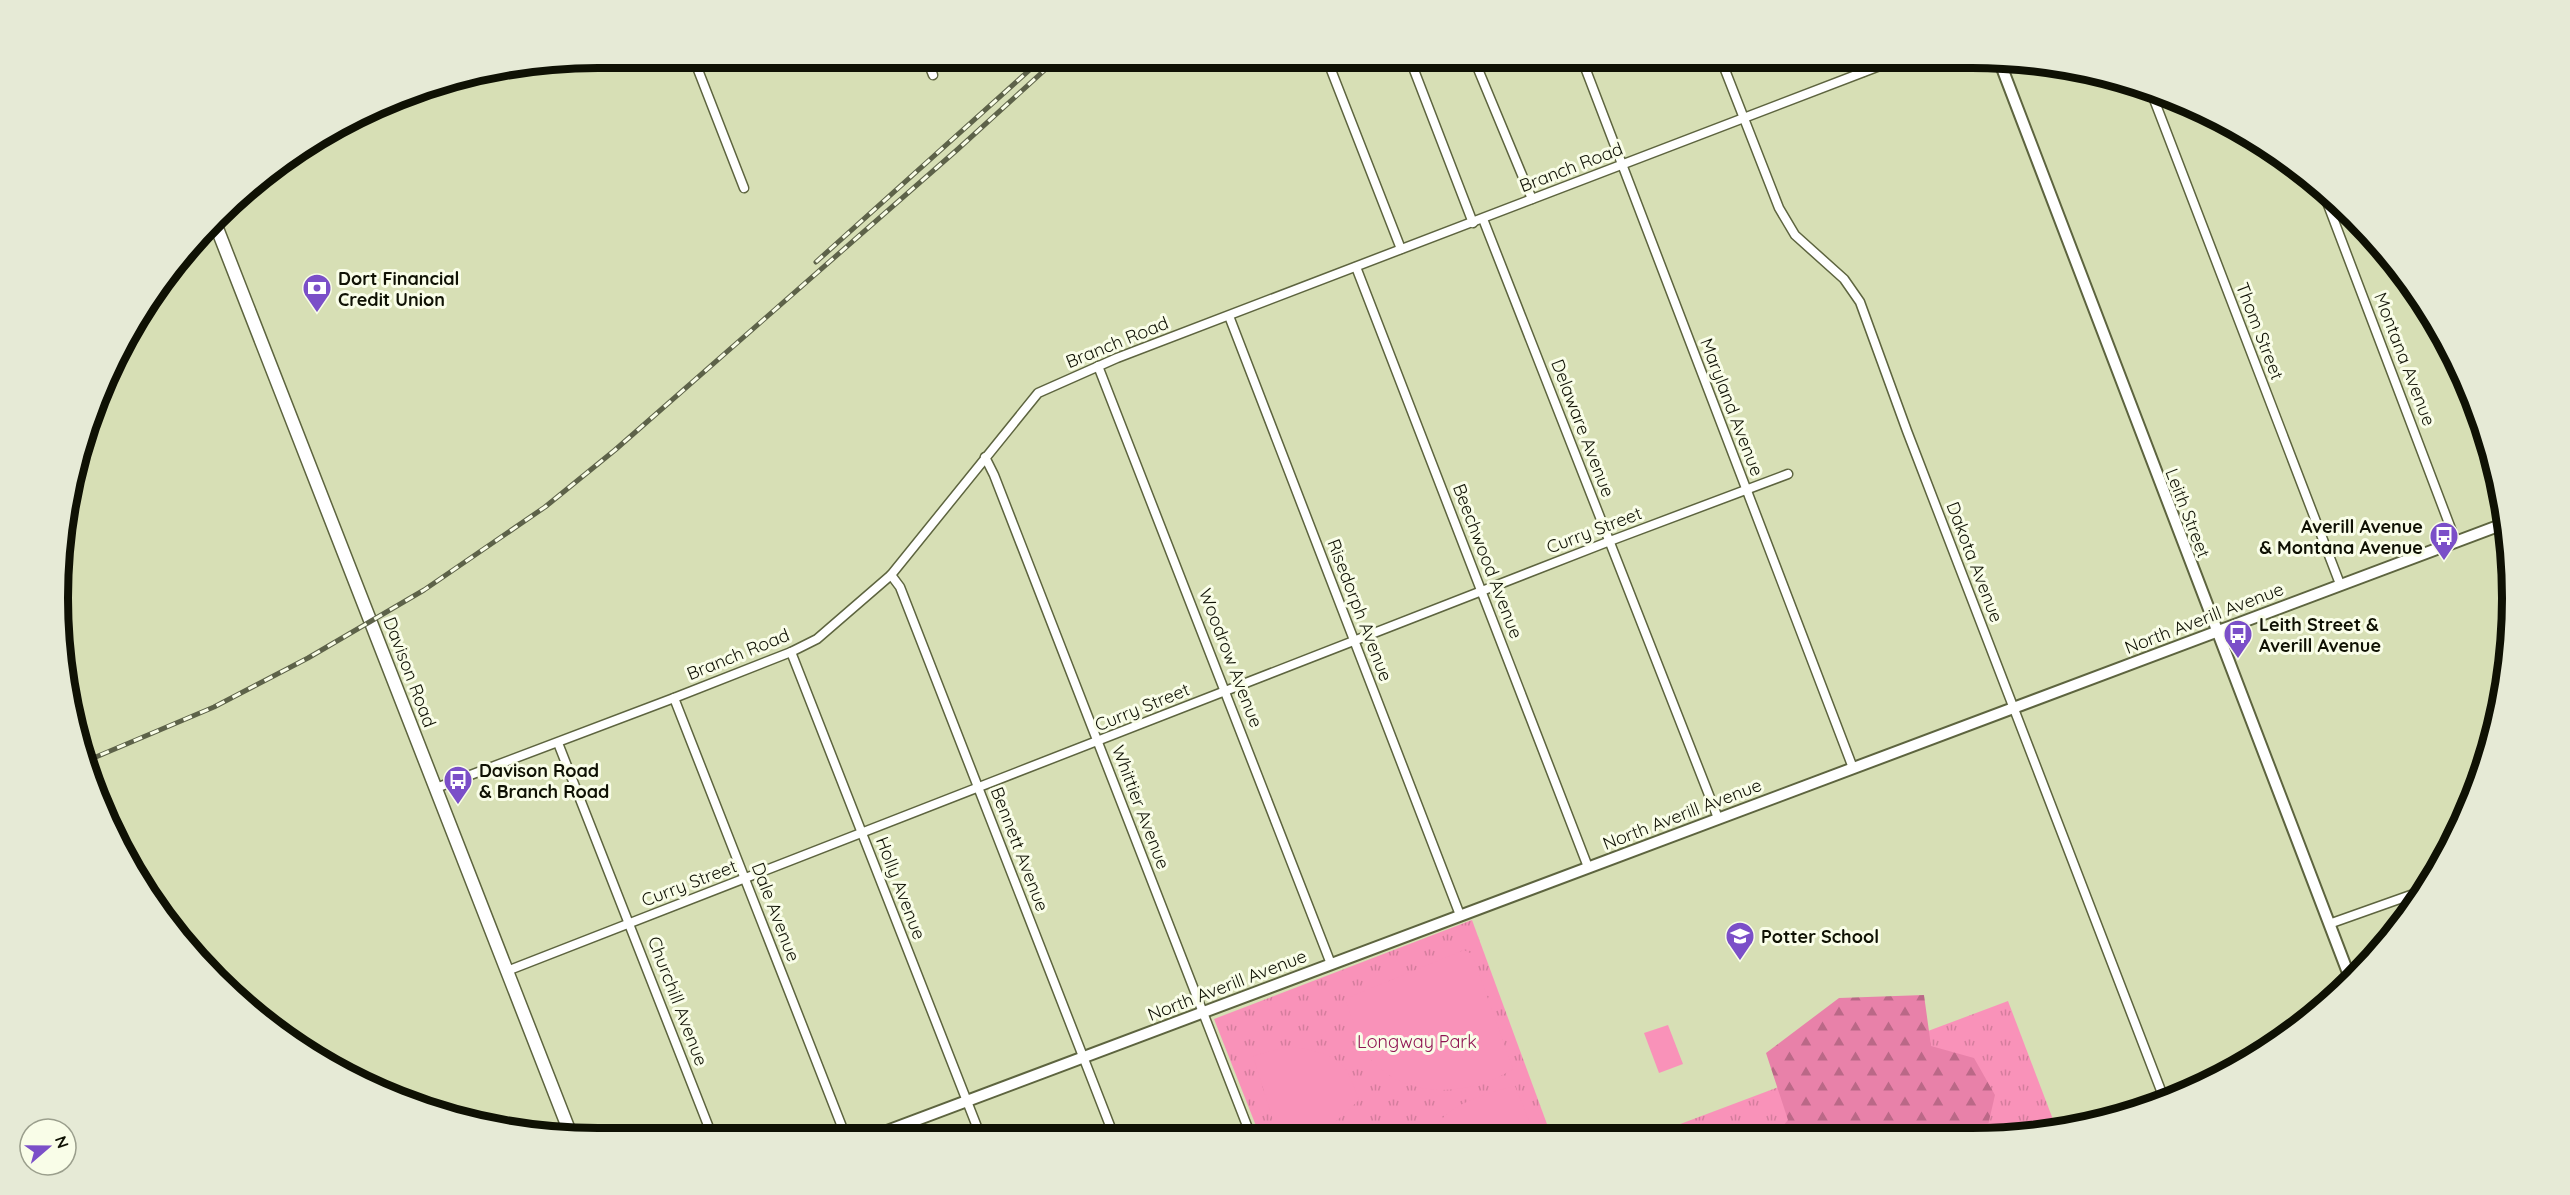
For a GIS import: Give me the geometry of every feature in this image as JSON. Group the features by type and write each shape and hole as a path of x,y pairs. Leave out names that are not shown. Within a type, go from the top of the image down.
{"main road":[{"name":"Davison Road","path":"217,229 568,1126"}],"street":[{"path":"697,68 744,188"},
{"path":"930,68 933,75"},
{"path":"1330,68 1401,249"},
{"path":"1413,68 1473,223"},
{"path":"1478,68 1532,199"},
{"name":"Maryland Avenue","path":"1585,68 1852,768"},
{"name":"Dakota Avenue","path":"1724,68 1779,208 1795,235 1844,279 1860,302 2012,707 2162,1092"},
{"path":"1862,68 1863,72"},
{"name":"Branch Road","path":"436,788 674,698 791,652 817,639 891,575 1038,393 1098,366 1874,68"},
{"name":"Leith Street","path":"2002,69 2216,633 2347,972"},
{"name":"Thom Street","path":"2154,100 2340,584"},
{"name":"Montana Avenue","path":"2328,205 2456,542"},
{"name":"Delaware Avenue","path":"1483,219 1718,818"},
{"name":"Beechwood Avenue","path":"1356,267 1588,867"},
{"name":"Risedorph Avenue","path":"1229,316 1460,915"},
{"name":"Woodrow Avenue","path":"1098,366 1227,691 1331,964"},
{"name":"Whittier Avenue","path":"985,457 1248,1128"},
{"name":"Curry Street","path":"507,971 1610,541 1788,474"},
{"name":"North Averill Avenue","path":"894,1128 2498,526"},
{"name":"Bennett Avenue","path":"891,575 900,586 1111,1128"},
{"name":"Holly Avenue","path":"791,652 978,1128"},
{"name":"Dale Avenue","path":"674,698 843,1128"},
{"name":"Churchill Avenue","path":"558,743 709,1128"},
{"path":"2329,924 2411,895"}],"green space":[{"name":"Longway Park","path":"1472,920 1548,1128 1257,1128 1214,1019"},
{"path":"1464,950 1472,954 1513,1069 1477,1085 1458,1089 1420,1088 1402,1082 1385,1072 1366,1054 1345,999"},
{"path":"1924,995 1931,1046 1974,1058 1995,1095 1988,1127 1781,1128 1788,1120 1766,1053 1839,998"},
{"path":"2008,1001 2054,1121 1972,1128 1670,1128"},
{"path":"1668,1025 1683,1064 1659,1073 1644,1033"},
{"path":"1286,1047 1326,1055 1345,1068 1359,1100 1329,1128 1275,1128 1253,1056"},
{"path":"1515,1086 1532,1128 1435,1128 1455,1108 1491,1092"}],"railway":[{"path":"816,262 1032,68"},
{"path":"93,758 214,707 308,658 424,590 545,507 615,450 1047,68"}],"place":[{"name":"Dort Financial Credit Union","path":"317,314"},
{"name":"Averill Avenue & Montana Avenue","path":"2444,562"},
{"name":"Leith Street & Averill Avenue","path":"2238,660"},
{"name":"Davison Road & Branch Road","path":"458,806"},
{"name":"Potter School","path":"1740,962"}]}
